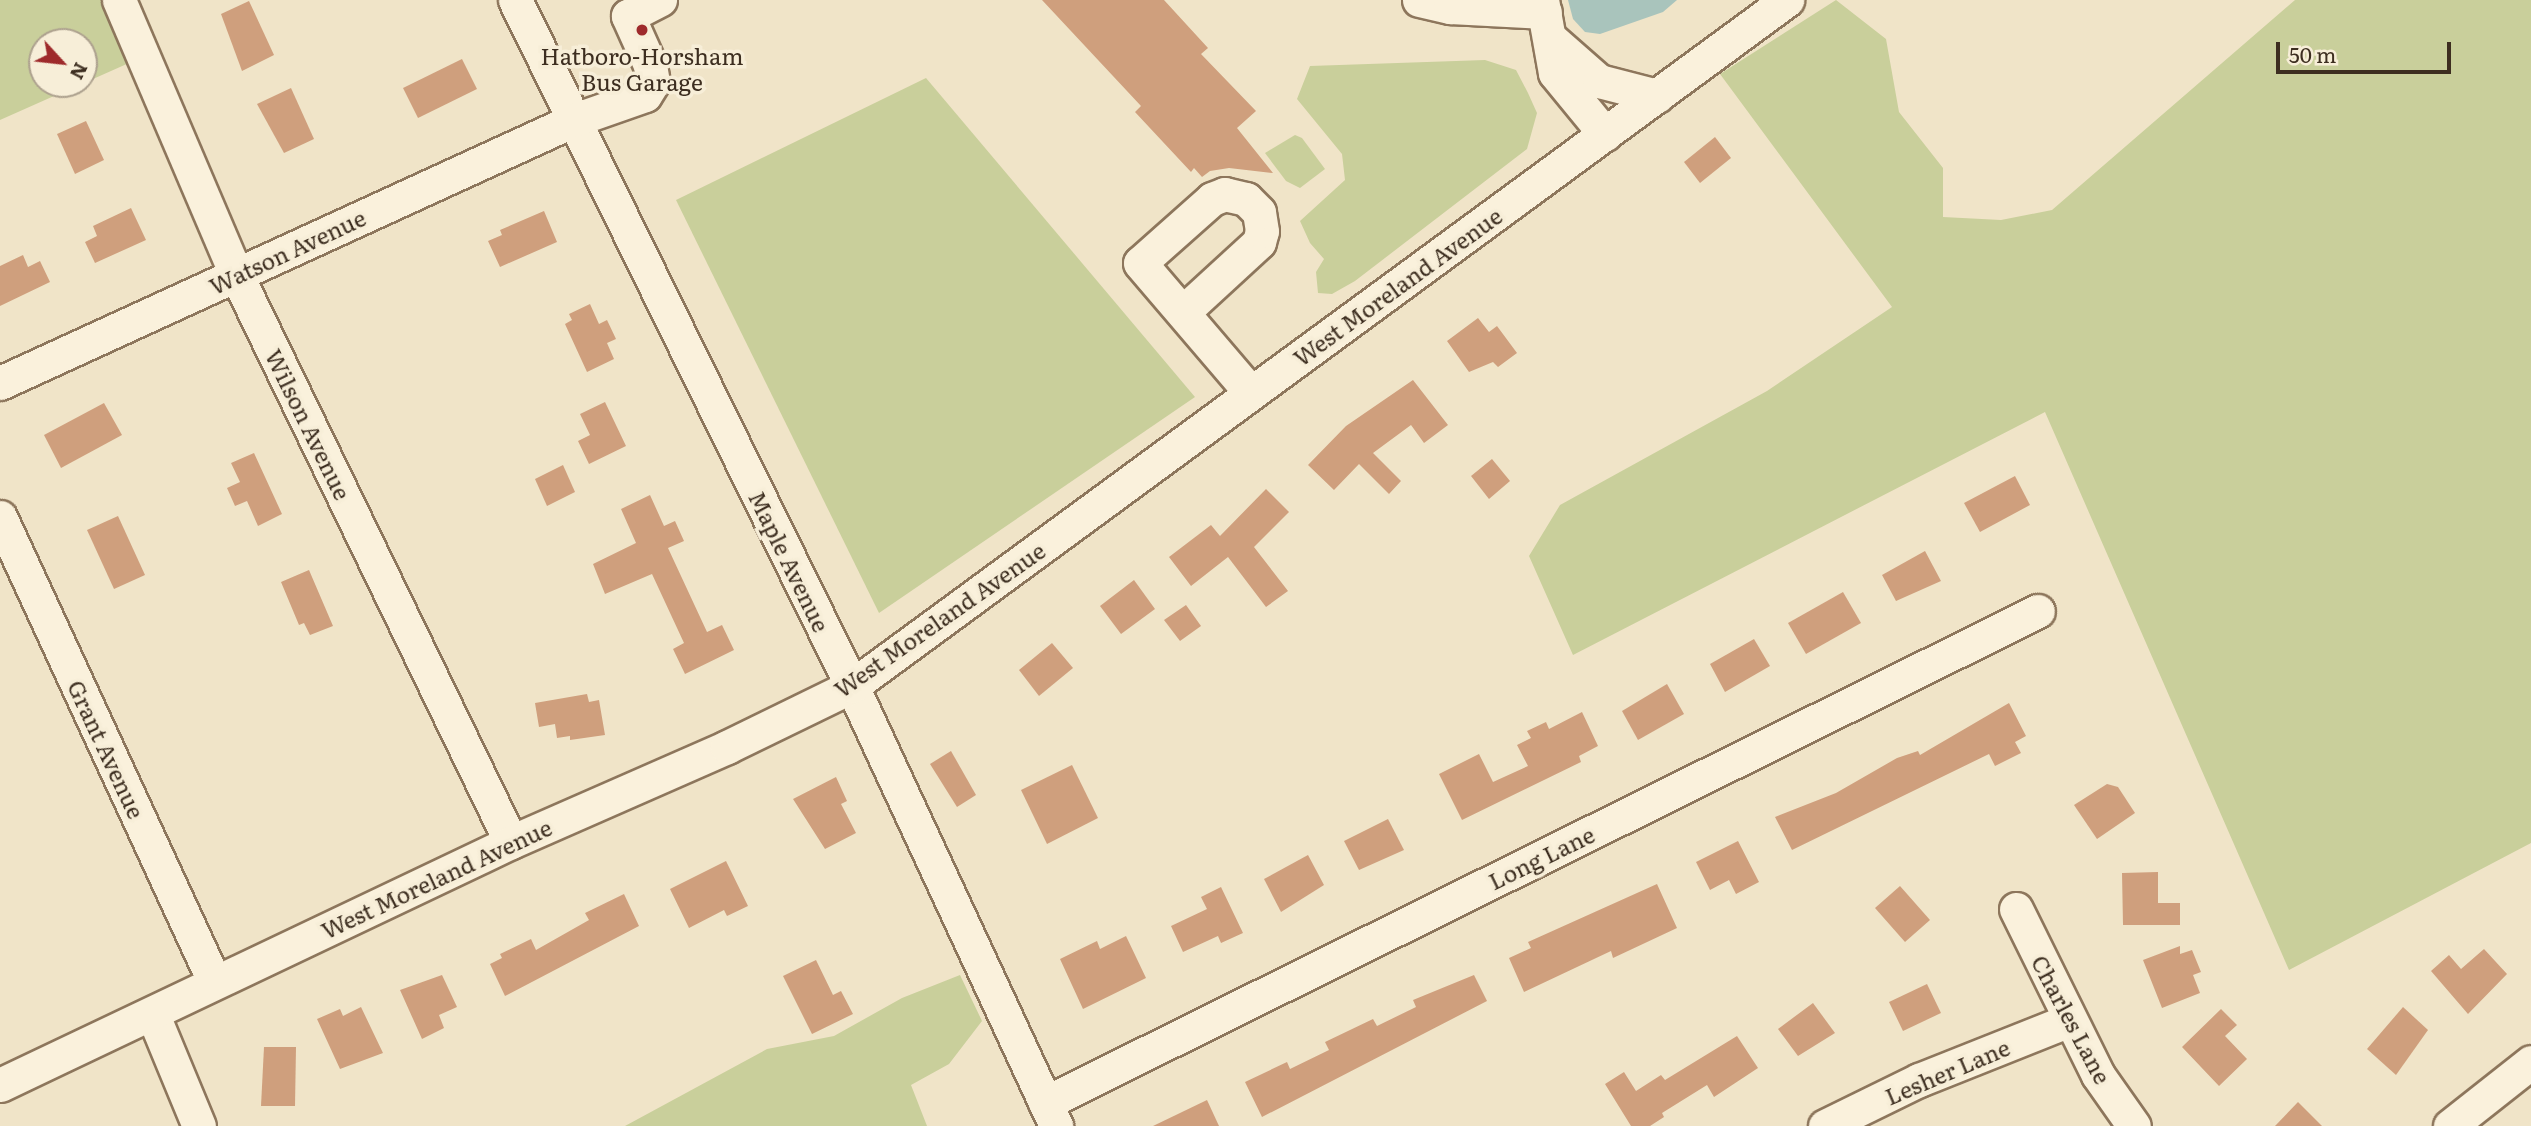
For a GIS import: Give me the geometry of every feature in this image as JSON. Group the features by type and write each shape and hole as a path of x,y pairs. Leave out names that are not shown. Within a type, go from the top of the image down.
{"street":[{"name":"Wilson Avenue","path":"119,0 236,274 511,842"},
{"name":"Maple Avenue","path":"515,0 852,686 1051,1114"},
{"name":"Watson Avenue","path":"0,383 574,120 645,95 653,82 650,65 628,16 660,0"},
{"name":"West Moreland Avenue","path":"0,1085 153,1015 214,981 511,842 727,747 852,686 1787,0"},
{"path":"1440,2 1546,17 1599,81 1657,96"},
{"path":"1546,17 1555,73 1605,134"},
{"path":"1183,312 1254,250 1262,231 1253,204 1235,194 1212,199 1140,263 1251,393"},
{"name":"Grant Avenue","path":"0,517 214,981"},
{"name":"Long Lane","path":"1051,1114 2038,611"},
{"name":"Charles Lane","path":"2016,909 2098,1075 2134,1126"},
{"path":"153,1015 199,1126"},
{"name":"Lesher Lane","path":"1825,1126 1919,1080 2070,1020"},
{"path":"2450,1126 2531,1062"}],"green space":[{"path":"0,0 102,0 129,63 98,77 98,28 28,28 28,98 50,98 0,120"},
{"path":"1836,0 1886,39 1899,112 1943,168 1943,217 2001,220 2052,210 2295,0 2531,0 2531,843 2289,970 2045,412 1573,655 1529,556 1560,505 1767,391 1892,307 1720,74"},
{"path":"1485,60 1516,70 1528,93 1537,113 1527,149 1355,281 1332,294 1318,293 1316,272 1324,259 1310,243 1300,221 1345,180 1342,154 1297,99 1310,66"},
{"path":"926,78 1195,397 879,613 676,200"},
{"path":"1295,135 1302,138 1325,169 1300,188 1286,181 1265,153"},
{"path":"960,975 982,1021 949,1064 911,1085 927,1126 625,1126 767,1049 834,1036 902,998"}],"water":[{"path":"1568,0 1677,0 1663,12 1600,34 1585,32 1573,19"}],"building":[{"path":"1042,0 1164,0 1208,48 1201,54 1256,111 1237,128 1273,173 1229,168 1210,171 1202,177 1194,168 1191,172 1135,112 1141,106"},
{"path":"249,1 274,55 242,71 221,14"},
{"path":"462,59 477,89 418,118 403,88"},
{"path":"291,88 314,139 284,153 257,104"},
{"path":"86,121 104,160 75,174 57,134"},
{"path":"1715,137 1731,158 1700,183 1684,162"},
{"path":"131,208 146,240 95,263 85,242 97,236 93,226"},
{"path":"544,211 557,242 500,267 488,241 502,235 500,230"},
{"path":"23,255 28,267 40,261 50,282 0,306 0,266"},
{"path":"590,304 599,324 607,320 616,339 607,343 614,359 587,372 565,324 572,320 569,314"},
{"path":"1478,318 1489,332 1497,326 1517,353 1498,367 1493,362 1469,372 1447,341"},
{"path":"1413,380 1448,425 1424,443 1411,425 1373,453 1401,481 1389,494 1359,464 1334,490 1308,465 1346,426"},
{"path":"605,402 626,446 589,464 578,441 590,435 580,414"},
{"path":"104,403 122,435 61,468 44,435"},
{"path":"254,453 282,514 258,526 247,501 235,506 227,488 240,482 231,463"},
{"path":"1492,459 1510,481 1489,499 1471,476"},
{"path":"563,465 575,492 547,506 535,479"},
{"path":"2015,476 2030,505 1980,532 1964,503"},
{"path":"1266,489 1289,512 1254,547 1288,591 1266,607 1228,557 1191,586 1169,557 1211,525 1220,536"},
{"path":"650,495 664,526 675,521 684,541 668,548 707,632 722,625 734,650 685,674 673,649 684,643 652,574 605,594 593,564 636,543 621,509"},
{"path":"118,516 145,575 114,589 87,530"},
{"path":"1925,551 1941,581 1896,601 1882,575"},
{"path":"309,570 333,626 310,635 304,623 299,625 281,582"},
{"path":"1134,580 1155,609 1121,634 1100,606"},
{"path":"1843,592 1861,623 1806,654 1788,623"},
{"path":"1186,605 1201,626 1180,641 1164,620"},
{"path":"1754,639 1770,666 1725,692 1710,664"},
{"path":"1052,643 1073,668 1039,696 1019,670"},
{"path":"1667,684 1684,714 1638,740 1622,711"},
{"path":"587,694 589,702 599,700 605,735 570,740 570,736 557,738 555,724 539,727 535,703"},
{"path":"2009,703 2026,736 2015,742 2021,753 1995,766 1989,754 1792,850 1775,817 1836,793 1897,758 1918,751 1920,755"},
{"path":"1582,712 1598,746 1579,756 1581,762 1462,820 1439,774 1479,754 1493,782 1528,766 1517,745 1531,738 1527,731 1546,722 1549,729"},
{"path":"951,751 976,795 957,807 930,764"},
{"path":"1072,765 1098,818 1047,844 1021,790"},
{"path":"836,777 847,801 841,804 856,833 825,849 793,799"},
{"path":"2107,784 2118,787 2135,813 2097,839 2074,805"},
{"path":"1388,819 1404,850 1359,870 1344,841"},
{"path":"1738,841 1759,882 1736,894 1729,880 1710,890 1696,862"},
{"path":"1308,855 1324,885 1281,912 1264,879"},
{"path":"726,861 748,906 727,916 724,910 689,928 670,889"},
{"path":"2158,872 2158,903 2180,903 2180,925 2123,925 2122,873"},
{"path":"1657,884 1677,928 1613,958 1611,951 1524,992 1509,958 1531,948 1528,942"},
{"path":"1900,886 1930,920 1905,942 1875,908"},
{"path":"1221,887 1243,933 1221,943 1218,936 1183,952 1171,926 1207,909 1201,897"},
{"path":"624,894 639,926 505,996 490,964 502,958 500,954 531,939 536,950 589,920 585,913"},
{"path":"1126,936 1146,978 1083,1009 1060,959 1097,941 1100,949"},
{"path":"2180,946 2180,954 2192,950 2201,972 2193,975 2200,993 2162,1008 2143,960"},
{"path":"2484,949 2507,974 2468,1014 2431,971 2449,955 2461,969"},
{"path":"816,960 833,995 841,991 853,1014 812,1034 783,976"},
{"path":"442,975 457,1007 439,1015 444,1028 422,1039 400,990"},
{"path":"1474,975 1487,1001 1262,1117 1245,1082 1287,1062 1290,1069 1329,1050 1325,1042 1373,1019 1377,1026 1416,1007 1413,1000"},
{"path":"1927,984 1941,1013 1903,1031 1889,1002"},
{"path":"1813,1003 1835,1033 1798,1056 1778,1029"},
{"path":"361,1007 383,1053 340,1069 317,1019 340,1009 343,1016"},
{"path":"2403,1007 2428,1030 2396,1075 2367,1049"},
{"path":"2221,1009 2237,1025 2225,1036 2247,1059 2219,1086 2182,1047"},
{"path":"1737,1036 1758,1068 1714,1097 1707,1085 1662,1113 1664,1117 1650,1126 1631,1126 1605,1084 1624,1072 1636,1091 1661,1075 1665,1080"},
{"path":"264,1047 296,1047 295,1106 261,1106"},
{"path":"1207,1100 1219,1126 1153,1126"},
{"path":"2298,1102 2322,1126 2275,1126"}],"place":[{"name":"Hatboro-Horsham Bus Garage","path":"642,30"}]}
